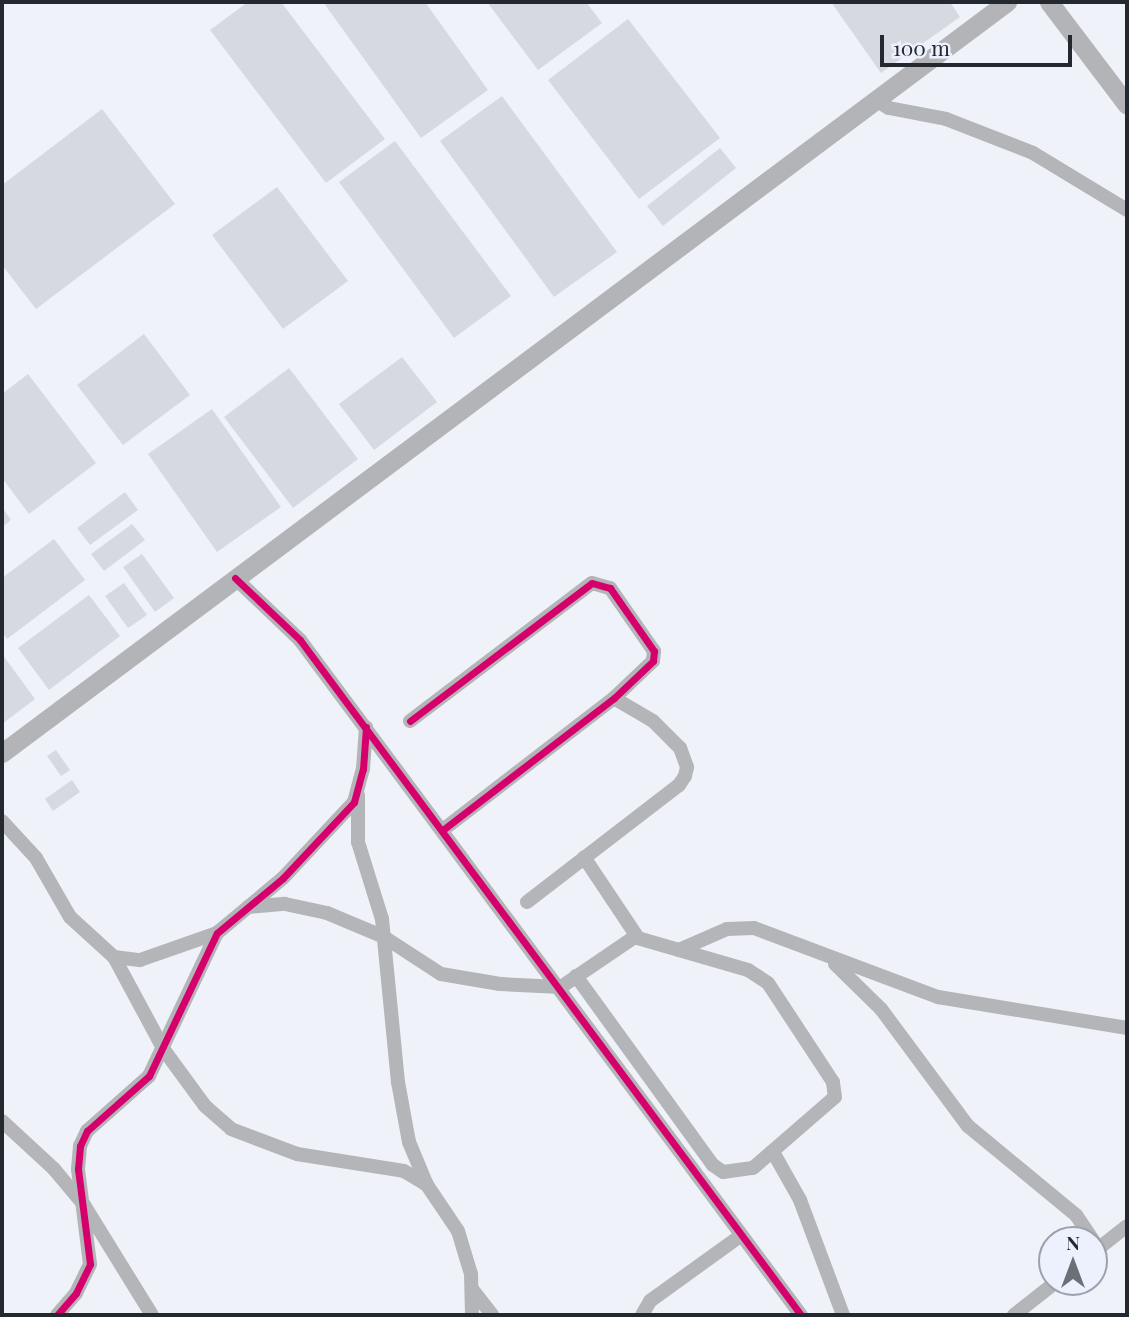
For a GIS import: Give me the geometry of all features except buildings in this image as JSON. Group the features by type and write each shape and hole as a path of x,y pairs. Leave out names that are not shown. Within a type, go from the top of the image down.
{"main road":[{"path":"2,753 1007,2"},
{"path":"1049,2 1127,105"}],"street":[{"path":"876,100 889,108 946,119 1033,153 1127,210"},
{"path":"235,578 300,640 561,986 740,1236 801,1315"},
{"path":"410,721 599,582 610,588 654,651 653,661 614,698 444,829"},
{"path":"527,902 679,785 687,767 680,748 665,731 614,698"},
{"path":"366,727 358,794 358,842 377,895 384,937 398,1082 409,1142 427,1185 458,1231 472,1289 472,1315"},
{"path":"57,1315 76,1293 90,1264 78,1169 87,1131 140,1087 164,1050 203,954 217,933 337,825 358,794"},
{"path":"2,821 36,858 70,917 114,957 164,1050 205,1106 231,1129 297,1154 404,1171 427,1185"},
{"path":"576,976 713,1165 723,1172 738,1174 773,1152 831,1104 833,1082 762,977 636,936 584,856"},
{"path":"248,907 304,906 384,937 441,974 469,981 561,986 636,936"},
{"path":"680,950 727,929 754,928 938,997 1127,1028"},
{"path":"114,957 140,960 217,933"},
{"path":"827,956 873,1000 968,1126 1076,1215 1082,1226"},
{"path":"2,1121 54,1169 84,1205 152,1315"},
{"path":"773,1152 800,1200 843,1315"},
{"path":"1108,1241 1127,1226"},
{"path":"642,1315 650,1301 740,1236"},
{"path":"472,1289 492,1315"},
{"path":"1014,1315 1038,1296"}],"cycle path":[{"path":"235,578 300,640 801,1315"},
{"path":"410,721 592,583 610,588 654,651 653,661 614,698 444,829"},
{"path":"57,1315 76,1293 90,1264 78,1169 80,1146 87,1131 149,1076 217,933 283,878 354,802 363,769 366,727"}]}
